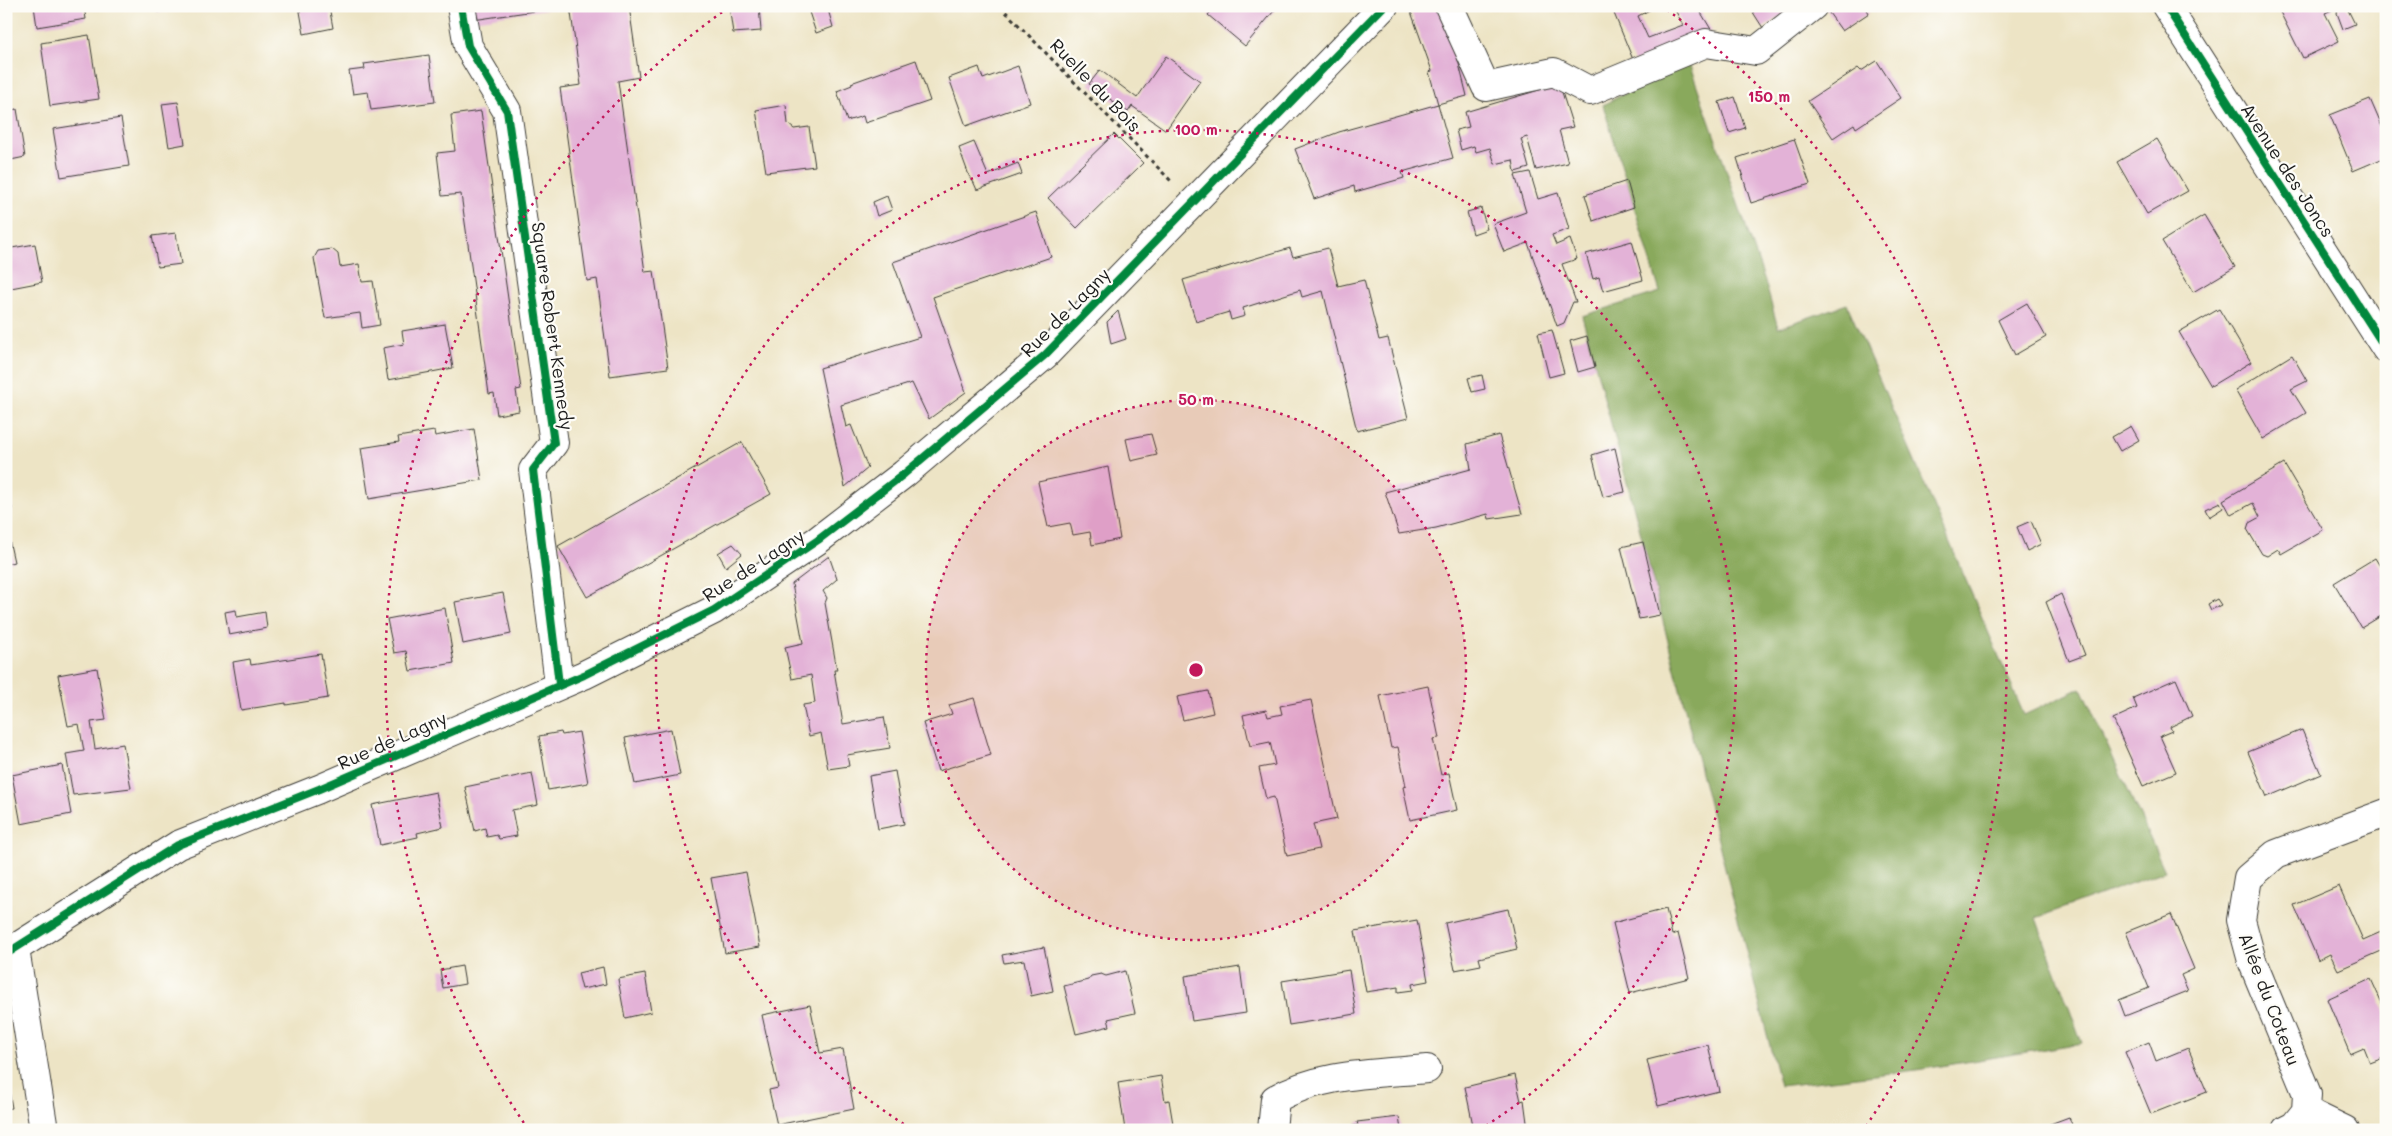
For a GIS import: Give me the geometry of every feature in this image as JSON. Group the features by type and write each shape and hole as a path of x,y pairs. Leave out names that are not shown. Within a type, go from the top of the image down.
{"street":[{"name":"Square Robert Kennedy","path":"461,6 468,46 507,111 509,121 554,443 533,470 560,684"},
{"name":"Rue de Lagny","path":"11,952 178,845 319,789 584,675 714,610 818,540 904,474 1045,355 1194,204 1384,6"},
{"path":"1449,6 1486,87 1554,72 1590,91 1706,43 1756,50 1813,6"},
{"name":"Avenue des Joncs","path":"2166,6 2386,350"},
{"name":"Allée du Coteau","path":"2306,1111 2307,1094 2252,961 2240,920 2248,878 2276,854 2386,813"},
{"path":"11,952 44,1130"},
{"path":"1272,1130 1275,1100 1292,1089 1329,1079 1427,1069"},
{"path":"2286,1130 2294,1126 2306,1111 2345,1130"}],"green space":[{"path":"1688,60 1765,281 1778,328 1847,304 2024,715 2081,688 2165,871 2036,918 2082,1043 1917,1070 1780,1086 1643,542 1582,316 1660,292 1603,105"}],"building":[{"path":"34,6 84,6 86,19 37,27"},
{"path":"156,6 188,6 188,7 157,12"},
{"path":"299,6 329,6 333,28 304,34"},
{"path":"471,6 561,6 561,7 473,20"},
{"path":"570,6 629,6 639,77 618,81 645,272 654,271 668,368 610,376 597,279 587,281 560,88 581,85"},
{"path":"729,6 759,6 761,31 733,33"},
{"path":"807,6 827,6 833,27 816,33"},
{"path":"1215,6 1278,6 1245,46 1208,15"},
{"path":"1414,6 1439,6 1455,48 1467,96 1438,104 1429,72 1432,71 1410,9"},
{"path":"1611,6 1657,6 1638,16 1648,38 1683,25 1673,6 1697,6 1712,31 1634,62"},
{"path":"1749,6 1797,6 1763,28"},
{"path":"1824,6 1865,6 1869,13 1842,31"},
{"path":"2277,6 2330,6 2332,10 2325,13 2339,41 2303,58"},
{"path":"2340,6 2346,6 2355,24 2343,29 2337,13"},
{"path":"89,35 99,99 50,106 41,43"},
{"path":"429,55 435,102 371,110 368,92 353,94 349,71 365,69 364,64"},
{"path":"1166,56 1200,81 1166,130 1132,106 1128,112 1089,84 1100,70 1137,98"},
{"path":"916,60 930,101 865,123 863,116 847,121 837,91 852,85 851,83"},
{"path":"1877,61 1901,98 1856,128 1854,124 1833,138 1808,101 1858,68 1861,71"},
{"path":"1018,66 1030,103 966,126 949,78 979,67 983,79"},
{"path":"1556,85 1561,89 1573,127 1559,130 1568,163 1536,170 1527,137 1521,139 1529,168 1515,172 1513,160 1495,164 1490,148 1476,152 1474,146 1461,150 1456,130 1469,127 1465,112"},
{"path":"1735,97 1745,128 1729,133 1719,102"},
{"path":"2370,99 2386,136 2386,157 2353,171 2330,115"},
{"path":"178,102 185,144 169,147 162,104"},
{"path":"1438,104 1453,158 1402,172 1404,178 1355,192 1354,186 1314,199 1295,149 1339,132"},
{"path":"786,105 788,124 794,129 809,127 815,166 766,172 756,110"},
{"path":"17,109 25,157 6,161 6,111"},
{"path":"481,111 521,389 516,390 519,411 497,415 494,393 489,394 461,194 442,196 437,153 455,151 451,115"},
{"path":"121,118 129,166 61,177 53,129"},
{"path":"1114,134 1143,163 1077,228 1048,198"},
{"path":"1794,139 1810,184 1751,203 1737,158"},
{"path":"2157,139 2188,191 2147,214 2117,162"},
{"path":"974,142 988,175 1018,163 1022,174 977,190 973,181 971,181 959,148"},
{"path":"1530,172 1538,199 1558,193 1569,229 1552,235 1556,245 1570,239 1577,259 1562,264 1576,302 1573,302 1564,323 1557,326 1528,243 1504,252 1493,224 1526,212 1515,175"},
{"path":"1627,181 1634,207 1593,221 1585,195"},
{"path":"887,196 892,210 877,216 873,202"},
{"path":"1481,208 1487,229 1473,234 1467,212"},
{"path":"1036,212 1051,257 933,297 966,392 929,419 912,383 841,405 846,427 851,425 868,468 845,487 820,368 920,337 893,262"},
{"path":"2204,215 2235,267 2193,292 2162,241"},
{"path":"176,233 181,264 158,267 152,236"},
{"path":"1632,241 1643,280 1603,291 1599,277 1593,279 1586,254"},
{"path":"35,244 42,282 6,289 6,249"},
{"path":"1290,248 1293,257 1328,248 1338,286 1364,280 1379,340 1388,338 1408,418 1357,431 1323,291 1302,297 1300,290 1243,308 1245,316 1231,320 1229,312 1196,322 1183,280"},
{"path":"332,249 338,254 340,267 359,264 362,282 373,281 380,325 362,328 360,313 325,318 314,258 318,251"},
{"path":"2027,303 2046,337 2015,355 1998,320"},
{"path":"2219,309 2251,362 2211,386 2179,332"},
{"path":"1118,311 1126,339 1111,344 1107,322"},
{"path":"445,324 453,368 388,380 383,348 404,344 402,331"},
{"path":"1552,330 1564,373 1549,377 1538,333"},
{"path":"1587,336 1595,367 1578,372 1570,341"},
{"path":"2292,355 2307,381 2291,389 2306,413 2263,439 2235,390"},
{"path":"1482,375 1485,389 1472,392 1468,378"},
{"path":"2131,426 2139,440 2120,451 2112,437"},
{"path":"474,429 482,480 369,499 361,448 399,442 398,437 434,431 435,436"},
{"path":"1151,434 1157,455 1131,461 1126,439"},
{"path":"1499,435 1522,514 1489,519 1488,514 1436,528 1399,534 1385,492 1471,469 1467,444"},
{"path":"742,442 771,494 587,597 558,546"},
{"path":"1615,448 1625,492 1603,497 1592,455"},
{"path":"2284,464 2323,530 2281,554 2278,549 2267,556 2262,554 2247,529 2249,523 2260,517 2253,503 2231,515 2223,500"},
{"path":"1108,467 1120,539 1092,545 1090,532 1073,535 1070,523 1048,527 1038,482"},
{"path":"6,486 8,486 12,509 6,511"},
{"path":"2220,502 2223,508 2209,517 2205,509"},
{"path":"2031,521 2041,544 2027,551 2017,527"},
{"path":"6,526 14,562 6,564"},
{"path":"1643,542 1660,615 1639,619 1621,547"},
{"path":"733,544 742,554 726,567 718,553"},
{"path":"829,556 837,579 823,591 827,598 825,603 837,670 834,670 843,724 884,717 890,748 847,755 849,766 828,769 821,733 809,736 803,705 815,703 811,675 792,679 785,647 803,643 792,584"},
{"path":"2375,558 2386,576 2386,613 2361,628 2334,583"},
{"path":"503,593 511,634 463,644 455,602"},
{"path":"2061,594 2085,655 2069,661 2046,602"},
{"path":"2217,599 2221,605 2211,610 2208,604"},
{"path":"445,608 454,663 410,671 406,651 394,653 387,619"},
{"path":"236,610 237,617 265,612 267,628 229,635 225,612"},
{"path":"321,654 328,698 241,710 233,662 250,659 251,665"},
{"path":"97,668 106,720 91,722 95,749 123,744 131,788 73,795 66,754 84,751 79,724 68,726 58,675"},
{"path":"2176,679 2192,716 2170,727 2172,731 2160,736 2176,772 2143,786 2113,719 2137,708 2133,698"},
{"path":"1428,686 1439,738 1433,739 1441,775 1449,773 1457,810 1410,820 1403,787 1406,786 1398,747 1391,748 1380,696"},
{"path":"1208,691 1213,713 1183,720 1177,697"},
{"path":"974,698 991,755 938,771 923,723 952,714 949,705"},
{"path":"1311,700 1337,819 1313,824 1319,849 1287,856 1274,797 1266,799 1259,768 1275,765 1270,742 1250,746 1243,715 1266,710 1268,717 1282,714 1280,706"},
{"path":"671,729 680,775 635,784 625,738"},
{"path":"2302,730 2321,774 2267,797 2248,752"},
{"path":"561,732 562,735 579,732 588,783 548,790 539,736"},
{"path":"62,765 71,814 21,824 12,775"},
{"path":"895,771 904,824 878,829 869,776"},
{"path":"532,773 538,805 512,810 517,836 499,839 497,835 487,837 485,828 475,831 465,787"},
{"path":"436,792 443,827 417,833 418,837 380,845 372,805"},
{"path":"746,872 760,947 725,953 711,878"},
{"path":"2339,886 2363,940 2381,932 2386,949 2338,970 2330,954 2318,960 2294,905"},
{"path":"1508,909 1517,949 1479,958 1481,965 1455,970 1445,923"},
{"path":"1666,909 1672,935 1678,933 1689,978 1630,993 1613,923"},
{"path":"2171,914 2194,969 2181,975 2188,991 2125,1016 2119,1000 2149,988 2126,932"},
{"path":"1417,920 1428,981 1412,984 1413,990 1398,992 1398,987 1366,992 1355,931"},
{"path":"1044,947 1053,991 1031,996 1024,960 1004,963 1002,955"},
{"path":"462,966 465,984 443,988 440,970"},
{"path":"603,967 606,984 582,989 578,973"},
{"path":"1240,967 1246,1013 1192,1021 1185,976"},
{"path":"1349,970 1356,1014 1289,1025 1282,981"},
{"path":"1125,971 1135,1013 1108,1019 1110,1026 1076,1034 1064,986 1088,980 1091,976 1101,974 1106,976"},
{"path":"645,974 651,1012 625,1018 618,979"},
{"path":"2371,979 2386,1012 2386,1057 2370,1063 2364,1048 2350,1054 2327,999"},
{"path":"810,1005 820,1053 843,1049 854,1109 777,1125 769,1090 778,1088 762,1015"},
{"path":"2149,1042 2156,1061 2188,1048 2207,1092 2151,1114 2125,1052"},
{"path":"1708,1045 1719,1091 1658,1106 1647,1060"},
{"path":"6,1073 12,1108 6,1109"},
{"path":"1515,1075 1521,1101 1524,1100 1528,1130 1474,1130 1465,1087"},
{"path":"1161,1076 1165,1101 1169,1100 1174,1130 1125,1130 1118,1083"},
{"path":"1399,1117 1401,1130 1334,1130 1358,1125 1357,1122"},
{"path":"2069,1117 2074,1130 2034,1130"}],"cycle path":[{"path":"461,6 468,46 507,111 554,443 533,470 559,684"},
{"path":"6,954 178,845 319,789 584,675 714,610 818,540 904,474 1045,355 1384,6"},
{"path":"2166,6 2386,349"}]}
